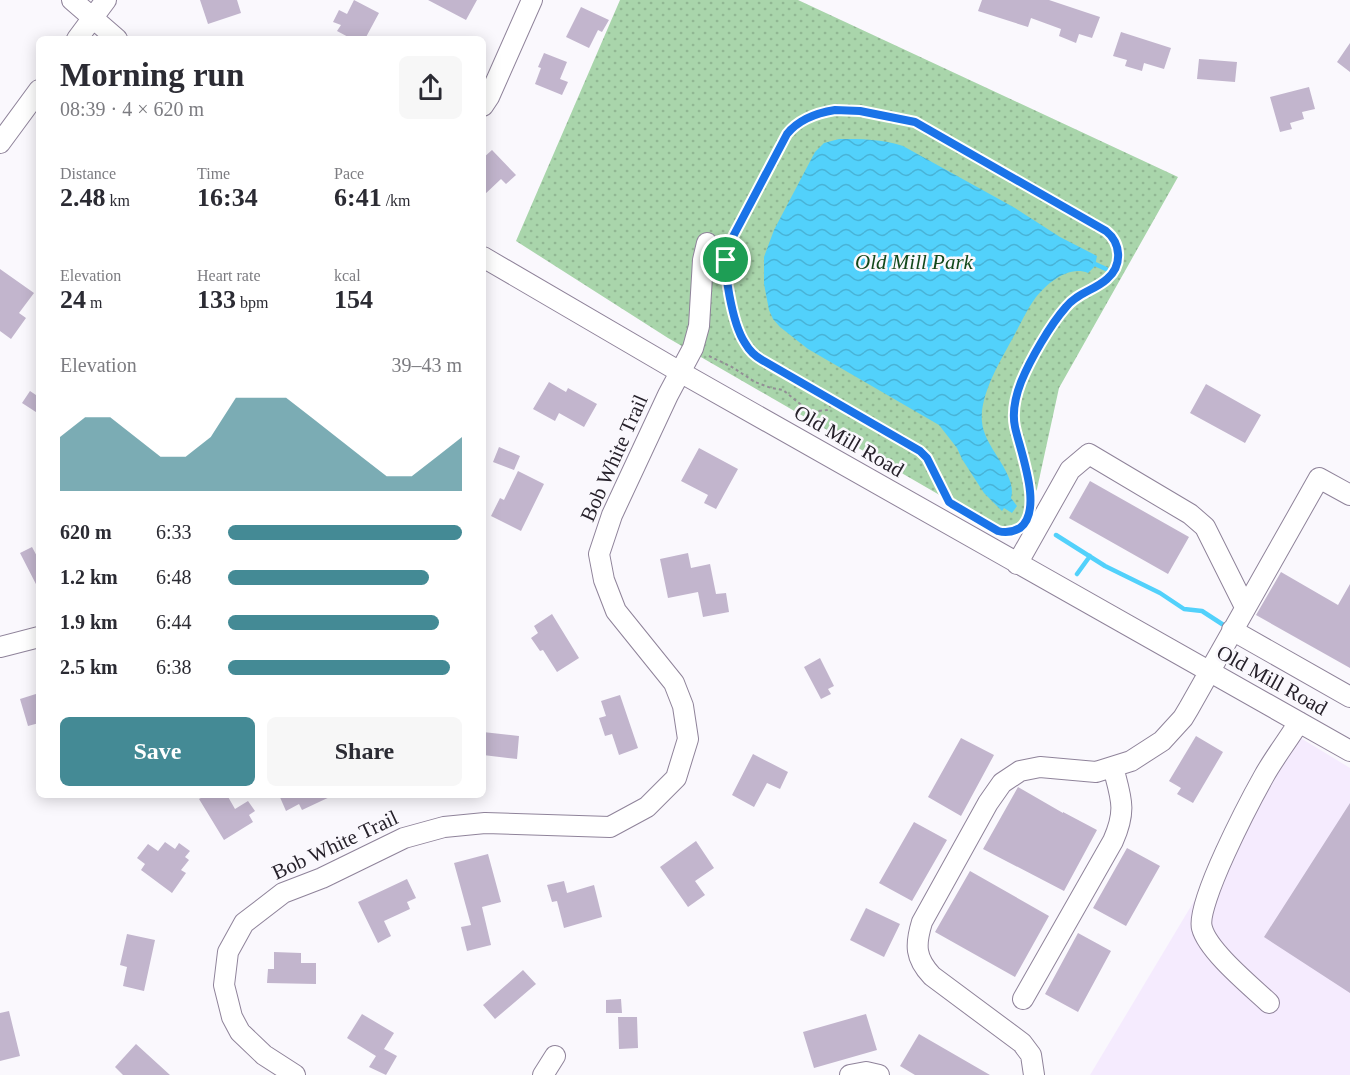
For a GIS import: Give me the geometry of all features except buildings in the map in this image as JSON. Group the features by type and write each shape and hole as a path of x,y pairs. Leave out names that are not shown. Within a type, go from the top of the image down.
{"street":[{"path":"72,0 113,36"},
{"path":"79,36 106,0"},
{"path":"486,101 532,0"},
{"path":"0,143 36,94"},
{"name":"Bob White Trail","path":"295,1075 264,1055 240,1032 232,1017 224,985 228,952 244,923 284,893 322,879 404,837 444,827 485,823 610,827 647,807 676,778 688,739 683,706 674,683 616,611 604,580 599,554 612,515 693,348 699,326 703,260 707,243"},
{"name":"Old Mill Road","path":"486,259 1017,564 1350,751"},
{"path":"1017,564 1070,470 1089,454 1190,514 1205,527 1245,607"},
{"path":"1034,1075 1031,1055 1022,1043 932,976 922,966 917,940 927,912 988,803 1002,783 1020,771 1040,767 1096,772 1131,761 1162,741 1182,718 1319,478 1350,495"},
{"path":"1232,630 1350,697"},
{"path":"0,647 36,638"},
{"path":"1269,1003 1211,945 1201,926 1206,895 1219,867 1265,775 1299,722"},
{"path":"1023,999 1121,823 1120,792 1113,766"},
{"path":"543,1075 555,1056"},
{"path":"850,1075 866,1072 879,1075"}],"path":[{"path":"846,110 915,122 1106,231 1115,240 1118,257 1110,276 1073,299 1060,313 1027,369 1017,393 1014,426 1029,480 1030,510 1029,517 1017,530 998,531 949,502 927,458 920,451 834,402 762,360 748,349 736,322 727,274 726,254 730,240 781,144 793,127 801,121 822,112 846,110"},
{"path":"693,348 704,355 726,363 755,382 783,390 810,412 827,410 834,402"}],"shaded area":[{"path":"1294,734 1350,768 1350,1075 1090,1075"}],"green space":[{"name":"Old Mill Park","path":"620,0 798,0 1178,177 1059,388 1037,489 1020,523 1007,534 668,338 516,241"}],"water":[{"path":"839,139 864,139 903,146 1097,256 1095,266 1088,273 1080,271 1065,274 1051,282 1034,300 1000,361 985,398 982,410 984,432 1010,480 1011,498 1017,506 1012,513 1004,508 1002,511 984,493 957,448 939,425 808,349 773,319 764,284 764,257 774,230 815,152 824,143"}],"waterway":[{"path":"1095,264 1106,269"},
{"path":"1056,535 1105,566 1160,593 1184,609 1202,611 1222,624"},
{"path":"1077,574 1090,556"}],"route":[{"path":"835,110 860,111 915,122 1112,236 1119,251 1110,276 1073,299 1060,313 1027,369 1017,393 1014,426 1029,480 1030,510 1026,522 1017,530 1001,532 952,504 927,458 920,451 762,360 748,349 736,322 726,260 730,240 787,134 801,121 813,115 835,110"}]}
